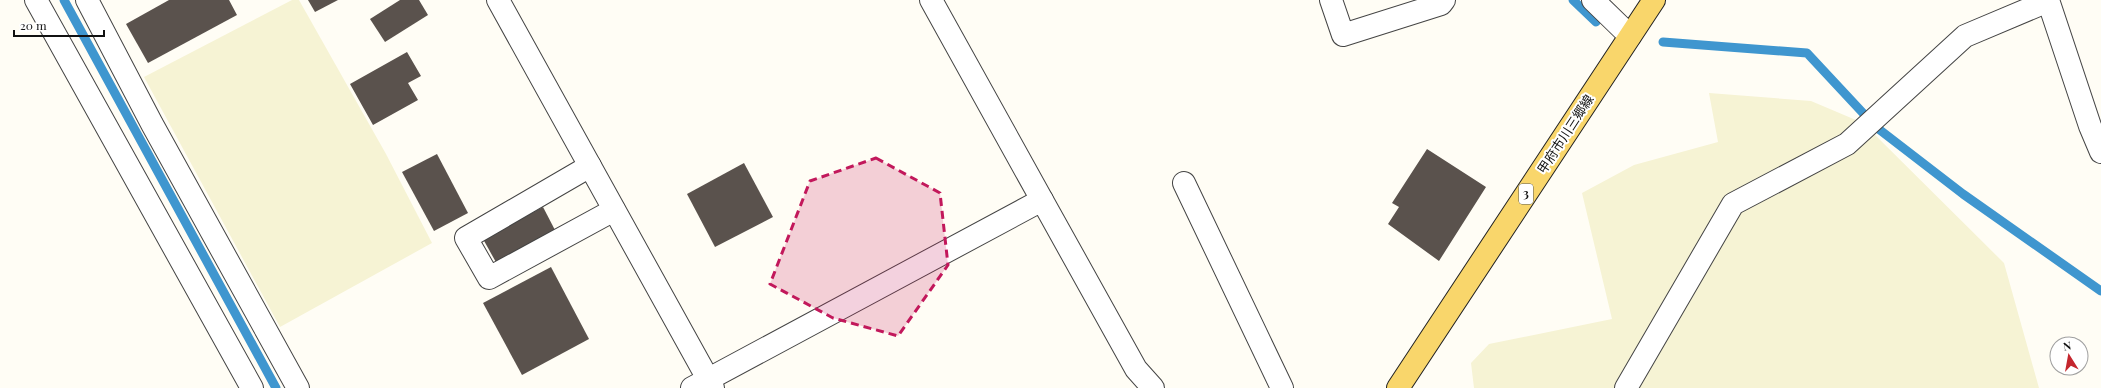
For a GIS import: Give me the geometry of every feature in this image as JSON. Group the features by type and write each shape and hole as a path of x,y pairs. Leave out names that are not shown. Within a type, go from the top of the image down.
{"main road":[{"name":"甲府市川三郷線","path":"1398,388 1654,0"}],"street":[{"path":"36,0 252,388"},
{"path":"87,0 152,124 298,388"},
{"path":"498,0 614,210 705,385 1042,200"},
{"path":"931,0 1136,369 1153,388"},
{"path":"1330,0 1343,35 1440,4 1444,0"},
{"path":"1593,0 1630,36"},
{"path":"1626,388 1733,204 1847,144 1965,36 2048,0 2090,126 2101,152"},
{"path":"590,166 466,238 489,278 614,210"},
{"path":"1184,183 1282,388"}],"highlighted area":[{"path":"876,158 940,193 948,265 898,336 833,318 770,284 810,181"}],"shaded area":[{"path":"292,0 299,0 386,154 432,243 280,327 144,77"},
{"path":"1709,93 1811,101 1863,123 2004,263 2039,388 1474,388 1471,363 1489,344 1612,319 1582,193 1634,165 1718,142"}],"building":[{"path":"169,0 229,0 237,15 148,63 126,24"},
{"path":"308,0 338,0 315,12"},
{"path":"400,0 419,0 428,15 385,42 370,19"},
{"path":"407,52 421,76 408,83 418,100 373,125 350,84"},
{"path":"1427,149 1486,187 1439,261 1388,224 1399,207 1392,203"},
{"path":"437,154 468,213 434,231 402,172"},
{"path":"744,163 773,217 715,247 687,194"},
{"path":"543,207 556,232 497,264 483,239"},
{"path":"551,267 589,339 522,375 483,303"}],"waterway":[{"path":"64,0 276,388"},
{"path":"1573,0 1596,22"},
{"path":"1663,42 1807,53 1876,127 1963,194 2101,291"}]}
